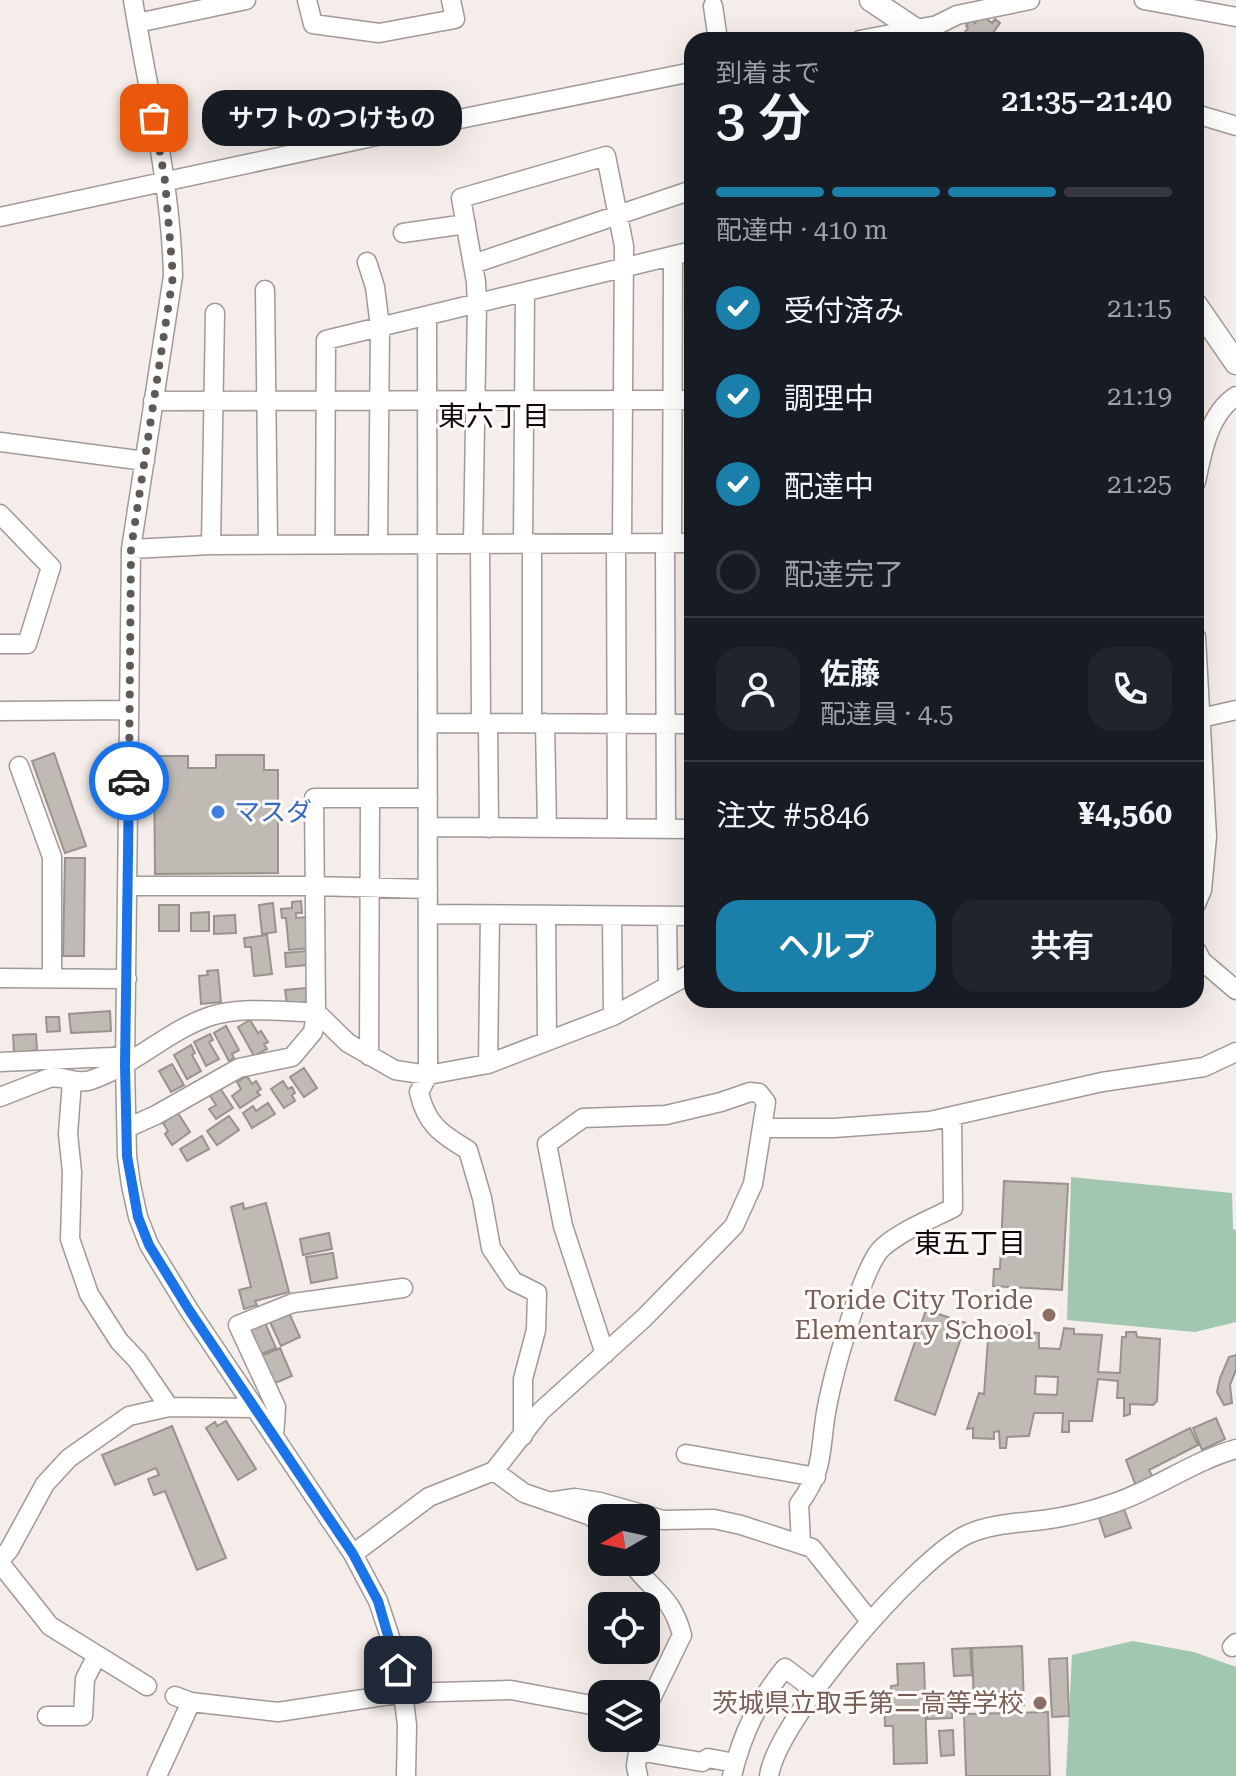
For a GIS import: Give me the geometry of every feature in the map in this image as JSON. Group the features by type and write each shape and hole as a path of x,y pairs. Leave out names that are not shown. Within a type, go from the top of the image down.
{"main road":[{"path":"871,0 921,32"},
{"path":"1204,317 1236,363"}],"street":[{"path":"133,0 165,181 173,276 131,549 126,1060 131,1185 138,1217 149,1245 353,1554 378,1601 393,1646 403,1693 407,1725 406,1776"},
{"path":"137,23 246,0"},
{"path":"307,0 313,24 379,33 455,19 451,0"},
{"path":"927,32 957,15 1030,0"},
{"path":"1147,0 1236,17"},
{"path":"713,6 717,32"},
{"path":"0,217 684,74"},
{"path":"1204,116 1236,126"},
{"path":"489,828 476,544 477,304 461,198 606,156 624,246 625,268 617,828"},
{"path":"473,264 684,193"},
{"path":"403,233 466,224"},
{"path":"325,544 326,340 683,253 683,400 669,543 666,829"},
{"path":"367,262 375,287 380,327 378,544"},
{"path":"265,290 268,544"},
{"path":"525,292 528,543 547,828"},
{"path":"211,545 215,313"},
{"path":"427,316 428,1075 419,1092 423,1111 445,1136 468,1150 482,1198 491,1248 513,1281 537,1293 536,1330 523,1379 523,1436"},
{"path":"1204,453 1219,412 1236,396"},
{"path":"153,401 683,400"},
{"path":"0,442 145,461"},
{"path":"0,514 51,567 27,644 0,644"},
{"path":"131,549 268,544 684,543"},
{"path":"0,711 129,710"},
{"path":"1204,717 1236,710"},
{"path":"428,723 684,724"},
{"path":"19,766 52,857 52,978"},
{"path":"127,1128 239,1068 292,1057 313,1032 316,1012 314,798 428,798"},
{"path":"369,1056 370,798"},
{"path":"428,827 684,829"},
{"path":"1204,829 1207,837 1204,856"},
{"path":"129,886 428,889"},
{"path":"428,914 684,916"},
{"path":"488,1064 490,915"},
{"path":"546,915 547,1040"},
{"path":"612,916 613,1016"},
{"path":"667,916 668,985"},
{"path":"1204,963 1236,990"},
{"path":"0,1097 56,1076 72,1081 91,1080 193,1023 213,1015 234,1012 316,1012 348,1043 369,1056 395,1070 428,1075 488,1064 613,1016 684,977"},
{"path":"0,978 127,979"},
{"path":"764,1128 834,1128 930,1121 1102,1082 1204,1067 1236,1052"},
{"path":"0,1062 112,1057 126,1060"},
{"path":"72,1081 68,1134 72,1172 70,1239 89,1294 119,1341 137,1360 169,1407"},
{"path":"353,1554 429,1497 494,1471 541,1411 605,1354 644,1318 734,1226 753,1184 764,1128 766,1102 759,1093 750,1092 666,1115 583,1118 547,1144 563,1226 605,1354"},
{"path":"801,1543 799,1504 816,1477 821,1460 827,1406 861,1282 881,1249 909,1230 953,1208 952,1116"},
{"path":"274,1437 276,1407 238,1325 293,1303 403,1288"},
{"path":"147,1686 50,1626 0,1562 45,1484 69,1458 129,1416 169,1407 254,1408"},
{"path":"769,1776 771,1762 814,1690 870,1621 940,1551 967,1535 997,1525 1048,1519 1116,1502 1236,1449"},
{"path":"686,1454 816,1477"},
{"path":"494,1471 524,1493 588,1515"},
{"path":"549,1502 575,1498 663,1520 714,1519 801,1543 812,1548 870,1621"},
{"path":"641,1576 666,1597 678,1618 682,1635 660,1680"},
{"path":"47,1716 83,1716 85,1679 97,1655"},
{"path":"660,1750 702,1762 708,1758 733,1769 746,1728 763,1695 785,1668 814,1690"},
{"path":"157,1776 183,1699 278,1712 403,1693 511,1690 588,1704"},
{"path":"638,1752 638,1776"}],"green space":[{"path":"1071,1177 1232,1193 1233,1229 1236,1230 1236,1322 1195,1332 1067,1320"},
{"path":"1133,1641 1194,1652 1236,1667 1236,1776 1066,1776 1072,1655"}],"building":[{"path":"982,15 992,23 995,19 1000,23 994,32 965,32 971,19 975,23"},
{"path":"54,753 86,846 65,853 32,761"},
{"path":"216,755 264,755 264,770 278,770 278,873 155,874 154,756 188,756 188,768 216,768"},
{"path":"65,858 85,858 84,956 63,956"},
{"path":"301,901 302,913 296,913 296,918 307,917 310,948 289,950 286,918 282,918 281,909 292,908 292,902"},
{"path":"273,903 276,932 262,934 259,905"},
{"path":"159,905 179,905 179,931 159,931"},
{"path":"209,912 209,931 191,931 191,913"},
{"path":"235,915 236,933 214,934 214,916"},
{"path":"267,935 272,974 254,976 251,947 245,947 244,938"},
{"path":"306,951 307,965 286,967 285,953"},
{"path":"218,970 221,1002 201,1004 199,976"},
{"path":"306,988 307,1002 287,1004 285,990"},
{"path":"110,1011 111,1031 71,1033 69,1014"},
{"path":"46,1017 59,1017 60,1031 47,1032"},
{"path":"250,1020 268,1042 264,1044 267,1049 254,1056 238,1027"},
{"path":"226,1026 239,1050 232,1054 234,1058 229,1061 214,1033"},
{"path":"36,1034 37,1050 14,1053 13,1035"},
{"path":"210,1034 213,1040 209,1042 219,1059 206,1066 194,1042"},
{"path":"191,1045 195,1053 192,1055 201,1071 187,1079 174,1055"},
{"path":"172,1064 184,1085 171,1092 159,1071"},
{"path":"304,1068 317,1088 304,1097 290,1077"},
{"path":"247,1076 252,1084 256,1081 261,1089 257,1092 260,1095 240,1108 232,1096 241,1089 237,1082"},
{"path":"283,1081 295,1093 292,1095 295,1101 284,1108 271,1089"},
{"path":"220,1088 233,1108 216,1119 209,1109 216,1105 210,1096"},
{"path":"268,1103 275,1114 252,1128 243,1113 253,1106 256,1111"},
{"path":"178,1113 190,1132 172,1145 163,1123"},
{"path":"229,1116 239,1130 217,1145 207,1131"},
{"path":"202,1136 209,1149 187,1161 180,1149"},
{"path":"1004,1181 1068,1184 1062,1290 993,1286 994,1269 1000,1269"},
{"path":"243,1203 244,1209 266,1203 289,1292 255,1301 257,1305 244,1309 239,1290 251,1287 231,1207"},
{"path":"329,1233 332,1249 303,1255 300,1239"},
{"path":"333,1253 337,1278 311,1283 306,1257"},
{"path":"926,1310 966,1323 935,1415 895,1400"},
{"path":"289,1313 300,1337 281,1346 270,1322"},
{"path":"265,1323 276,1348 261,1354 245,1332"},
{"path":"1013,1325 1013,1331 1039,1333 1039,1348 1060,1349 1064,1328 1074,1329 1074,1334 1102,1335 1098,1372 1120,1373 1122,1337 1126,1337 1126,1332 1136,1332 1137,1337 1160,1339 1157,1401 1153,1405 1130,1404 1130,1414 1124,1416 1124,1398 1117,1398 1118,1381 1098,1379 1092,1421 1069,1421 1069,1432 1062,1432 1063,1413 1034,1413 1029,1436 1007,1437 1006,1448 1000,1448 999,1431 994,1432 994,1439 973,1438 973,1428 967,1429 979,1393 984,1394 988,1340 984,1336 988,1336 989,1330 1003,1330 1003,1326","holes":["1036,1376 1058,1377 1057,1395 1035,1394"]},
{"path":"280,1348 292,1376 273,1384 261,1356"},
{"path":"1236,1355 1236,1370 1230,1385 1232,1403 1224,1405 1217,1392 1220,1378 1229,1357"},
{"path":"1216,1418 1225,1439 1202,1450 1193,1428"},
{"path":"226,1421 256,1469 238,1480 206,1428 215,1422 217,1426"},
{"path":"172,1426 226,1558 197,1570 165,1491 154,1495 148,1479 159,1475 156,1468 115,1485 102,1455"},
{"path":"1190,1428 1198,1445 1149,1470 1152,1476 1136,1486 1126,1460"},
{"path":"1124,1509 1131,1528 1105,1537 1099,1518"},
{"path":"1022,1646 1024,1705 974,1707 972,1648"},
{"path":"970,1648 972,1675 954,1676 952,1649"},
{"path":"1067,1658 1069,1716 1052,1717 1049,1659"},
{"path":"924,1663 927,1763 894,1764 893,1726 885,1726 884,1697 892,1696 891,1686 898,1685 897,1664"},
{"path":"972,1694 972,1705 952,1706 952,1718 927,1719 927,1709 939,1709 939,1695"},
{"path":"1048,1712 1050,1776 966,1776 964,1714"},
{"path":"953,1730 954,1755 941,1756 939,1731"}],"way so far":[{"path":"129,781 131,549 173,276 165,181 154,118"}],"place":[{"name":"サワトのつけもの","path":"154,118"},
{"name":"マスダ","path":"218,812"},
{"name":"Toride City Toride Elementary School","path":"1049,1315"},
{"name":"茨城県立取手第二高等学校","path":"1040,1703"}],"district":[{"name":"東六丁目","path":"494,416"},
{"name":"東五丁目","path":"970,1243"}],"route":[{"path":"129,781 125,1065 127,1156 138,1217 149,1245 189,1310 353,1554 378,1601 398,1670"}]}
